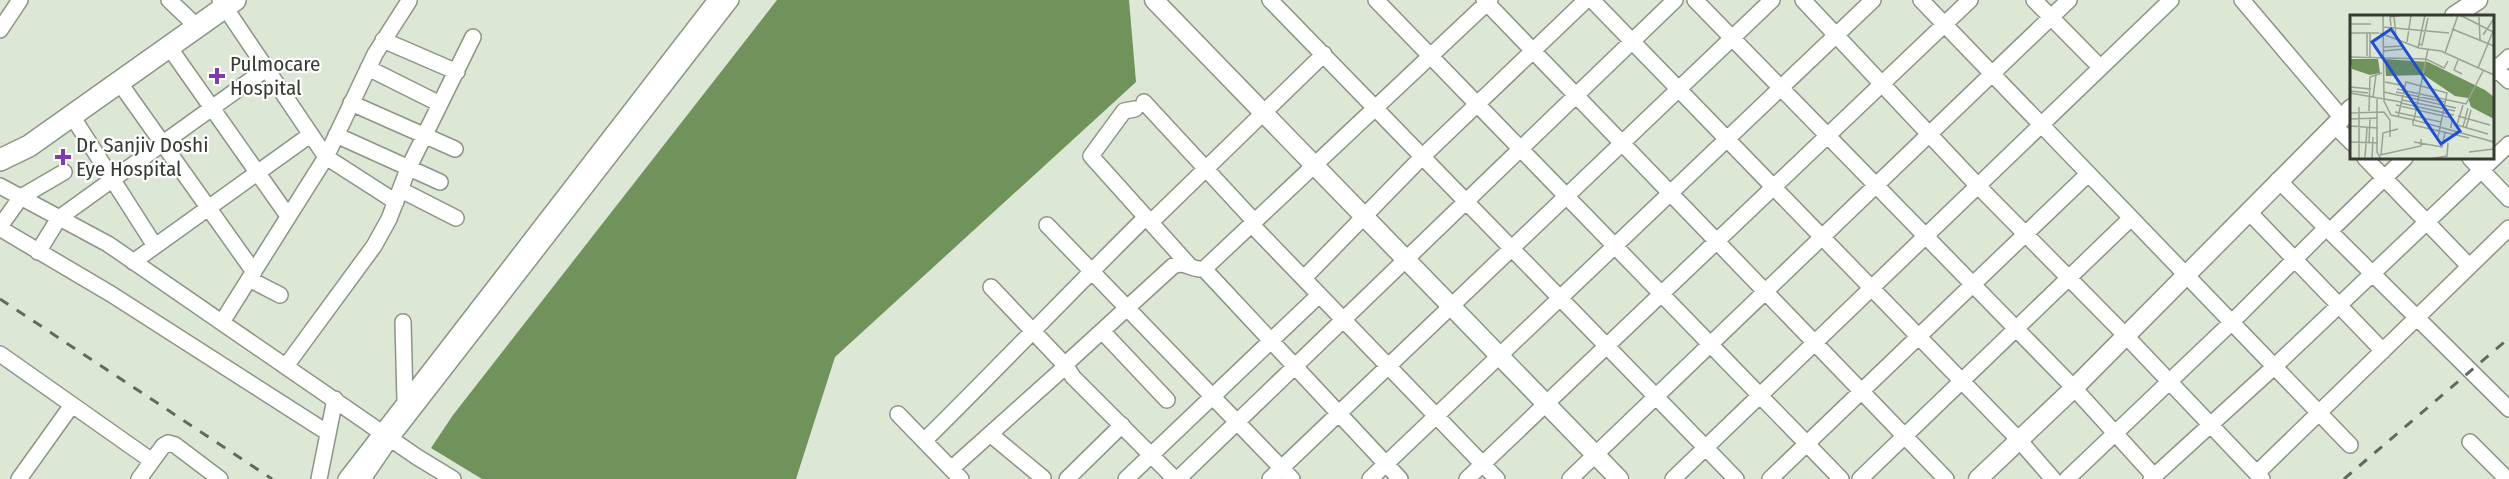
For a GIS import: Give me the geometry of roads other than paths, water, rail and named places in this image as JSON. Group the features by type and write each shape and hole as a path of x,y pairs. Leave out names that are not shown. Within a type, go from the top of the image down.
{"highway":[{"path":"1,155 21,135 189,19 224,2"},
{"path":"1,155 29,147 169,46 224,2"}],"main road":[{"path":"1154,0 1619,479"},
{"path":"2456,15 2478,0"},
{"path":"1977,479 2074,388 2342,117"}],"street":[{"path":"0,30 20,0"},
{"path":"169,0 189,19"},
{"path":"363,479 405,401 529,251 716,0"},
{"path":"347,479 387,434 529,251 730,0"},
{"path":"1270,0 1736,479"},
{"path":"1377,0 1841,479"},
{"path":"1304,278 1366,218 1423,156 1586,0"},
{"path":"1592,0 2019,440 2053,479"},
{"path":"991,287 1066,366 1073,377 1176,479 1675,0"},
{"path":"1695,0 2074,388 2153,478 2493,159"},
{"path":"1047,225 1237,422 1281,475 1338,413 1772,0"},
{"path":"1803,0 1977,185 2126,336 2259,476 2509,228"},
{"path":"1370,479 1873,0"},
{"path":"1922,0 2350,445"},
{"path":"1467,479 1970,0"},
{"path":"2034,0 2100,67"},
{"path":"1570,479 2069,0"},
{"path":"1672,479 2171,0"},
{"path":"2242,0 2342,117 2350,138"},
{"path":"222,322 326,158 368,68 383,40 409,1"},
{"path":"1497,479 1304,278 1254,223 1206,169 1139,106 1124,111 1091,156 1188,264 1197,270 1204,269 1254,223 1314,165 1377,108 1487,1 1946,479"},
{"path":"224,2 326,158 398,196 456,218"},
{"path":"286,366 374,246 408,169 473,37"},
{"path":"383,40 457,72"},
{"path":"169,46 288,216"},
{"path":"924,441 1034,332 1091,271 1206,169 1324,54"},
{"path":"2509,57 2494,69 2509,81"},
{"path":"368,68 440,104"},
{"path":"38,252 59,218 267,69"},
{"path":"119,82 251,275 280,295"},
{"path":"351,103 455,149"},
{"path":"72,116 155,246"},
{"path":"133,262 310,135"},
{"path":"336,135 440,182"},
{"path":"2494,158 2509,144"},
{"path":"2366,159 2469,266"},
{"path":"2067,479 2294,260 2404,159"},
{"path":"2471,159 2509,199"},
{"path":"64,171 21,197 1,225 2,229 111,294 328,433"},
{"path":"1770,479 2088,174"},
{"path":"2278,180 2509,409"},
{"path":"0,186 108,244 387,434 417,457 453,479"},
{"path":"2248,211 2383,351"},
{"path":"1860,479 2132,218"},
{"path":"898,414 956,474 990,434 1066,366 1075,354 1173,266 1179,263 1188,264"},
{"path":"1204,269 1400,479"},
{"path":"1126,479 1320,295"},
{"path":"403,322 405,401"},
{"path":"1102,331 1167,400"},
{"path":"0,354 152,460"},
{"path":"319,479 335,399"},
{"path":"19,479 72,405"},
{"path":"1067,479 1122,425"},
{"path":"990,434 1043,478"},
{"path":"2470,441 2507,479"},
{"path":"139,479 163,446 168,443 175,445 220,479"}],"railway":[{"path":"0,299 272,479"},
{"path":"2344,479 2509,338"}],"place":[{"name":"Pulmocare Hospital","path":"217,76"},
{"name":"Dr. Sanjiv Doshi Eye Hospital","path":"63,157"}]}
